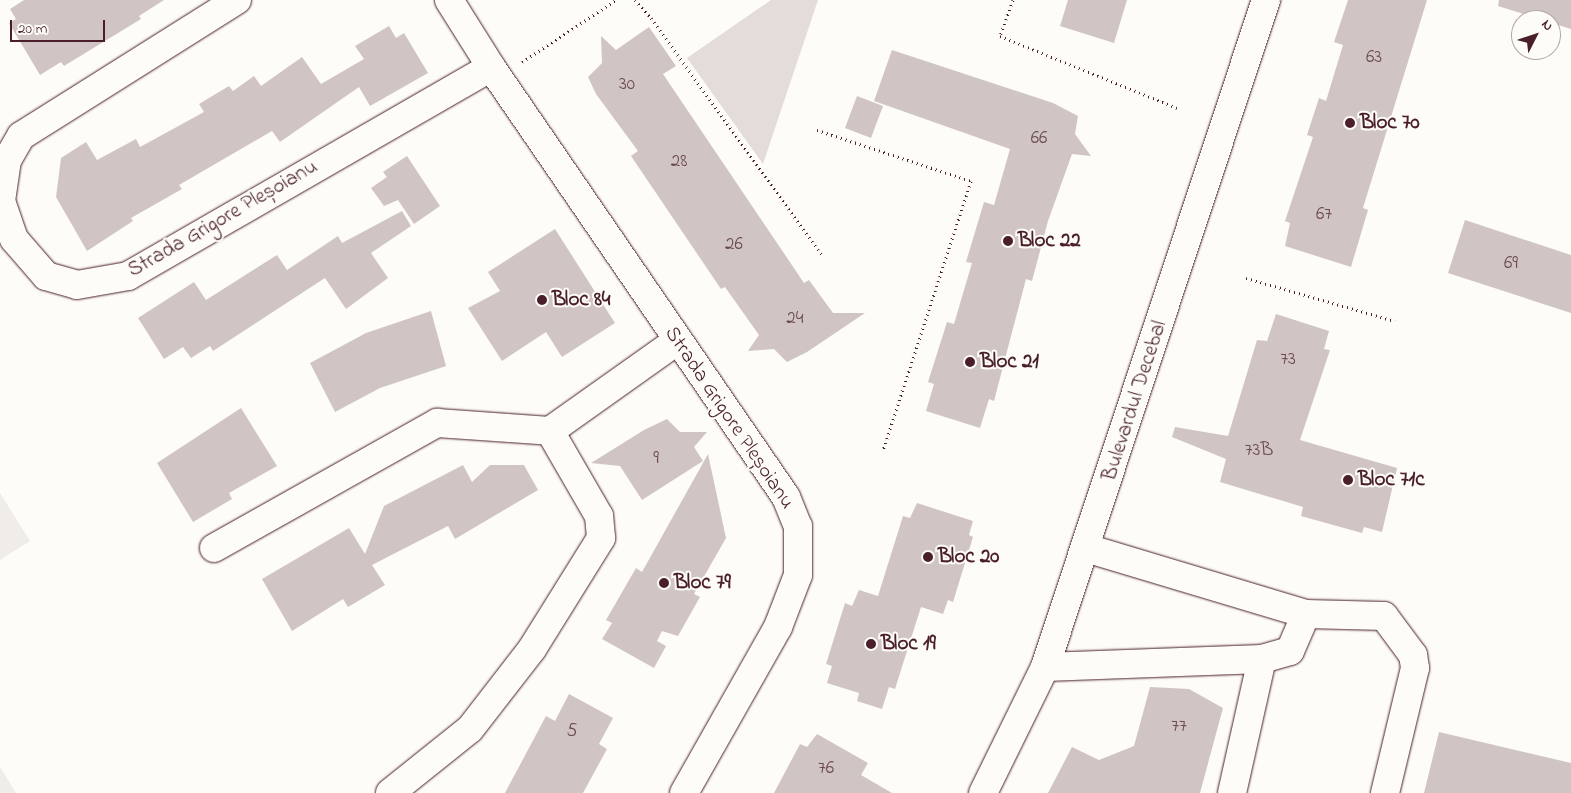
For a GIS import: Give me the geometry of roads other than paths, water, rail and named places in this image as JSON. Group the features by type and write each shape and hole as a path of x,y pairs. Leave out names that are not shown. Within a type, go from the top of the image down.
{"street":[{"name":"Strada Grigore Pleșoianu","path":"237,0 21,136 7,160 0,202 14,239 46,276 77,285 128,276 495,72"},
{"name":"Strada Grigore Pleșoianu","path":"449,0 495,72 786,496 798,526 801,550 798,575 778,627 684,793"},
{"name":"Bulevardul Decebal","path":"984,793 1045,667 1266,0"},
{"path":"214,548 436,423 550,430 678,340"},
{"path":"390,793 470,729 532,649 600,538 600,516 550,430"},
{"path":"1086,548 1306,614 1384,616 1413,655 1416,668 1385,793"},
{"path":"1045,667 1262,659 1290,651 1306,614"},
{"path":"1232,793 1262,659"}],"place":[{"name":"Bloc 70","path":"1350,123"},
{"name":"Bloc 22","path":"1008,241"},
{"name":"Bloc 84","path":"542,300"},
{"name":"Bloc 21","path":"970,362"},
{"name":"Bloc 71c","path":"1348,480"},
{"name":"Bloc 20","path":"928,557"},
{"name":"Bloc 79","path":"664,583"},
{"name":"Bloc 19","path":"871,644"}]}
